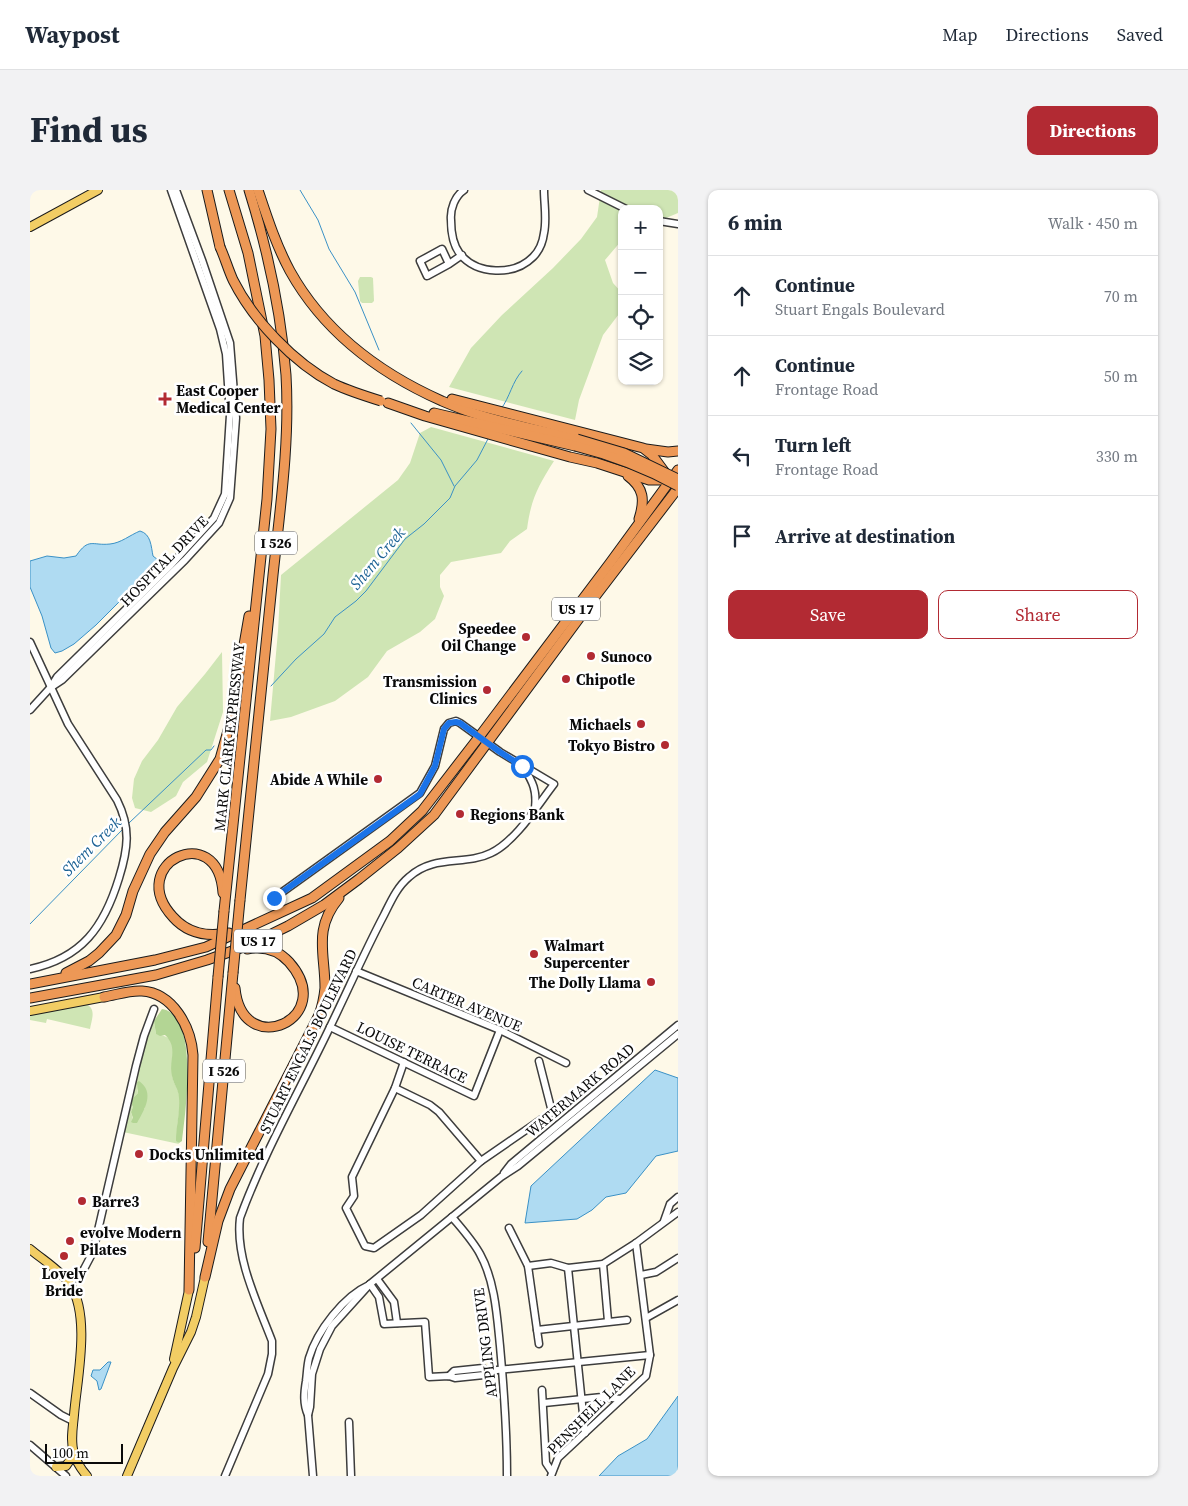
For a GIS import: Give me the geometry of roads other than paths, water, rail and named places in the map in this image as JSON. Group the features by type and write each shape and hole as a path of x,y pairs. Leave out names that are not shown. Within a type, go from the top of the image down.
{"highway":[{"path":"207,190 220,247 234,280 251,309 274,338 304,364 332,383 356,394 425,416 654,481 677,483"},
{"name":"MARK CLARK EXPRESSWAY","path":"189,1290 224,911 270,450 267,357 252,271 229,190"},
{"name":"MARK CLARK EXPRESSWAY","path":"205,1277 275,554 286,420 286,376 276,295 264,238 249,190"},
{"path":"258,190 280,250 290,271 316,309 343,338 367,359 423,392 470,412 576,442 677,483"},
{"path":"423,392 643,448 668,452 678,451"},
{"path":"384,402 576,442"},
{"path":"643,448 652,455 677,483"},
{"name":"US 17","path":"30,984 163,958 206,947 312,898 390,841 422,810 483,740 666,504 677,483 678,470"},
{"path":"623,472 633,479 642,491 643,503 638,523"},
{"name":"US 17","path":"30,999 156,975 249,945 317,909 398,848 434,815 483,740 638,523 677,483"},
{"path":"666,504 678,501"},
{"path":"45,981 74,970 90,961 110,942 120,928 141,872 150,854 165,832 196,797 220,759 231,720 262,534"},
{"path":"224,911 221,877 210,860 199,854 187,854 170,861 162,870 159,884 161,899 170,915 185,928 193,932 211,935 244,931"},
{"path":"205,1277 218,1221 230,1189 319,1016 324,988 323,926 328,914 350,886"},
{"path":"156,975 189,970 248,949 268,949 285,958 298,976 302,998 298,1013 290,1021 275,1027 262,1026 248,1020 238,1004 234,973"},
{"path":"104,997 142,991 159,995 180,1015 190,1037 192,1055 189,1290"}],"main road":[{"path":"30,227 98,190"},
{"path":"30,1011 104,997"},
{"path":"30,1249 69,1284 77,1299 82,1319 72,1434 74,1454 80,1468 87,1476"},
{"path":"128,1476 173,1368 191,1332 205,1277"},
{"path":"173,1368 189,1290"},
{"path":"56,1467 66,1466 74,1454"}],"street":[{"name":"HOSPITAL DRIVE","path":"30,710 50,688 57,677 171,565 214,518 225,494 230,415 226,354 220,329 171,190"},
{"name":"HOSPITAL DRIVE","path":"50,688 62,680 185,560 219,523 230,498 236,418 230,343 176,190"},
{"path":"464,190 455,201 450,218 455,245 462,255 473,264 482,268 500,271 520,266 533,257 538,250 544,233 544,190"},
{"path":"588,190 618,205"},
{"path":"663,222 678,224"},
{"path":"449,264 442,249 420,260 427,276 449,264 462,255"},
{"path":"30,642 68,724 122,809 127,833 126,855 105,916 95,930 74,951 46,966 30,969"},
{"name":"STUART ENGALS BOULEVARD","path":"225,1476 268,1374 272,1354 272,1341 242,1257 238,1230 240,1218 286,1115 399,887 410,876 433,864 459,859 476,859 491,853 516,833 554,784 522,766 456,722 449,723 446,725 435,766 420,794 274,898"},
{"path":"522,766 534,785 535,809"},
{"name":"CARTER AVENUE","path":"356,971 500,1030 566,1063"},
{"path":"69,1284 84,1269 93,1252 136,1066 154,1009"},
{"name":"WATERMARK ROAD","path":"501,1177 511,1164 678,1025"},
{"name":"LOUISE TERRACE","path":"330,1027 474,1096 500,1030"},
{"name":"WATERMARK ROAD","path":"313,1476 308,1416 304,1408 304,1391 310,1358 323,1331 338,1308 360,1289 377,1279 501,1177 518,1166 678,1034"},
{"path":"404,1062 395,1088 352,1177 354,1196 346,1208 364,1246 374,1248 421,1215 481,1161 552,1112 540,1061"},
{"path":"395,1088 430,1105 439,1112 481,1161"},
{"path":"664,1221 670,1204 678,1196"},
{"path":"528,1266 551,1263 568,1268 603,1264 636,1243 678,1212"},
{"name":"APPLING DRIVE","path":"452,1218 480,1253 488,1273 496,1311 507,1438 506,1476"},
{"path":"510,1228 528,1266 539,1344"},
{"name":"PENSHELL LANE","path":"551,1474 558,1458 646,1376 650,1355 636,1243"},
{"path":"640,1275 656,1272 678,1258"},
{"path":"603,1264 608,1321"},
{"path":"568,1268 585,1433"},
{"path":"377,1279 394,1302 398,1323"},
{"path":"370,1284 379,1297 384,1324 425,1322 429,1377 449,1376 454,1371 483,1368 487,1371 502,1370 650,1355"},
{"path":"646,1318 678,1300"},
{"path":"537,1330 627,1320"},
{"path":"542,1390 546,1463 551,1474"},
{"path":"30,1393 61,1415 73,1421"},
{"path":"544,1403 581,1398 602,1397 622,1399"},
{"path":"349,1422 351,1476"},
{"path":"30,1445 66,1476"}],"water":[{"path":"140,531 146,535 151,544 153,556 158,560 156,565 96,625 74,644 55,653 51,648 42,616 30,587 30,561 47,556 64,558 76,556 88,544 122,541"},
{"path":"655,1070 678,1078 678,1151 656,1156 626,1193 606,1197 592,1210 577,1219 525,1223 531,1186"},
{"path":"108,1362 111,1362 99,1390 97,1381 91,1376 93,1370 100,1370"},
{"path":"678,1396 678,1476 599,1476 618,1456 647,1439"}],"waterway":[{"path":"300,190 318,220 329,249 355,292 379,350"},
{"name":"Shem Creek","path":"501,409 522,371"},
{"path":"411,423 441,460 454,486"},
{"name":"Shem Creek","path":"271,686 296,659 324,634 335,617 366,591 405,539 424,524 450,498 455,486 477,460 489,437"},
{"name":"Shem Creek","path":"129,823 206,750 211,750 214,746"},
{"name":"Shem Creek","path":"30,924 124,828"}],"place":[{"name":"East Cooper Medical Center","path":"165,399"},
{"name":"Speedee Oil Change","path":"526,637"},
{"name":"Sunoco","path":"591,656"},
{"name":"Chipotle","path":"566,679"},
{"name":"Transmission Clinics","path":"487,690"},
{"name":"Michaels","path":"641,724"},
{"name":"Tokyo Bistro","path":"665,745"},
{"name":"Abide A While","path":"378,779"},
{"name":"Regions Bank","path":"460,814"},
{"name":"Walmart Supercenter","path":"534,954"},
{"name":"The Dolly Llama","path":"651,982"},
{"name":"Docks Unlimited","path":"139,1154"},
{"name":"Barre3","path":"82,1201"},
{"name":"evolve Modern Pilates","path":"70,1241"},
{"name":"Lovely Bride","path":"64,1256"}]}
